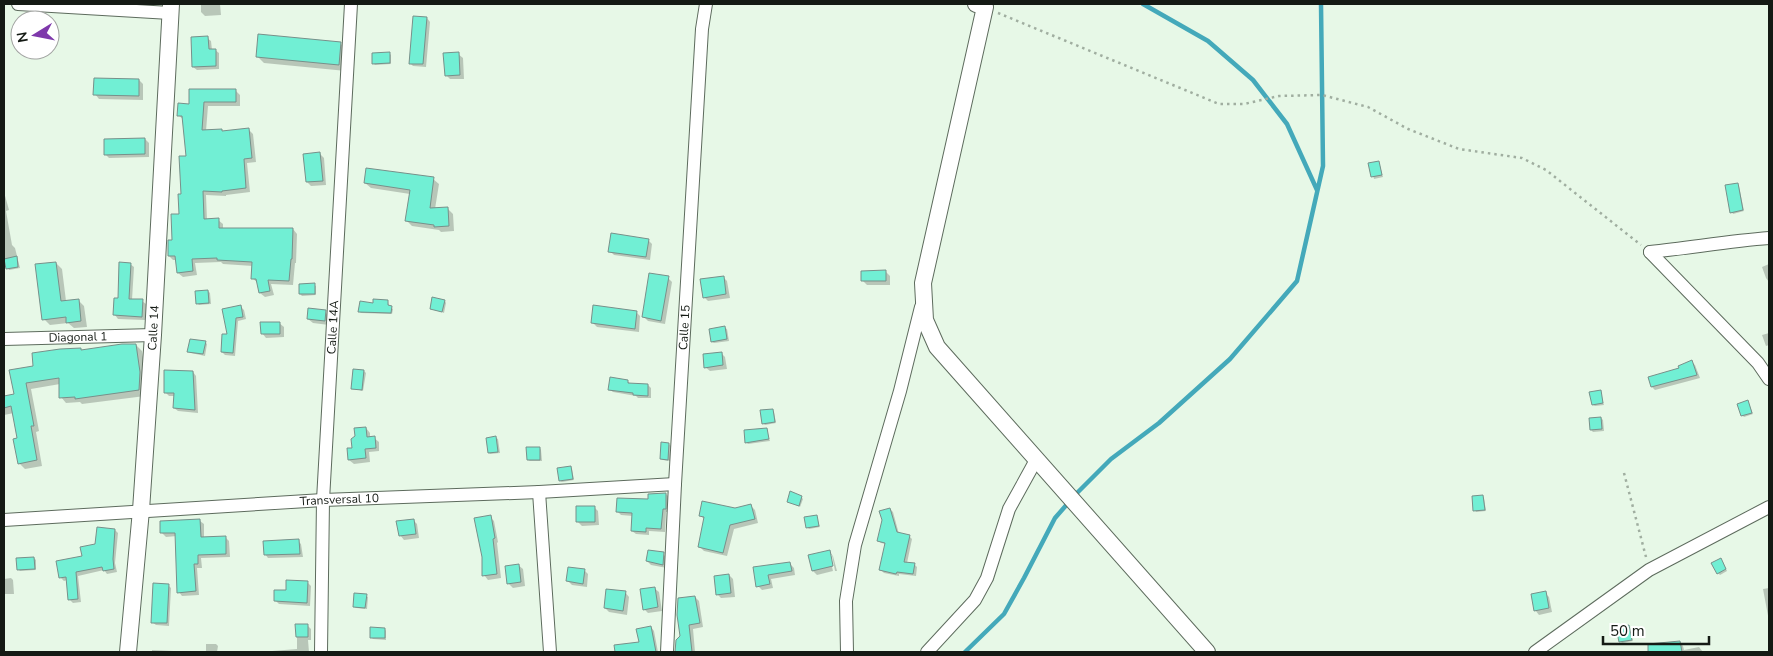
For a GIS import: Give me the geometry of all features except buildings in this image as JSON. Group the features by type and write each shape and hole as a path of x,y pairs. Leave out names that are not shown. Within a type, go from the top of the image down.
{"street":[{"path":"18,4 171,8"},
{"name":"Calle 14A","path":"321,652 323,500 351,4"},
{"name":"Calle 15","path":"667,652 702,29 706,4"},
{"path":"980,6 923,283 925,320 936,347 1207,652"},
{"name":"Calle 14","path":"128,652 141,510 153,335 171,8"},
{"path":"1650,252 1733,240 1769,238"},
{"path":"1650,252 1758,363 1769,379"},
{"path":"847,652 846,601 855,545 900,390 924,297"},
{"name":"Diagonal 1","path":"4,339 153,335"},
{"path":"927,652 974,600 988,578 1009,509 1036,460"},
{"name":"Transversal 10","path":"4,520 323,500 540,492 675,484"},
{"path":"540,492 550,652"},
{"path":"1534,652 1649,570 1769,507"}],"path":[{"path":"980,6 1219,104 1244,104 1279,96 1322,95 1368,107 1408,129 1458,149 1522,158 1546,170 1650,252"},
{"path":"1624,473 1649,570"}],"waterway":[{"path":"1143,4 1208,41 1253,80 1287,124 1317,190"},
{"path":"1074,496 1111,459 1159,423 1230,359 1297,281 1323,166 1321,4"},
{"path":"965,652 1004,614 1055,518 1069,502"}]}
